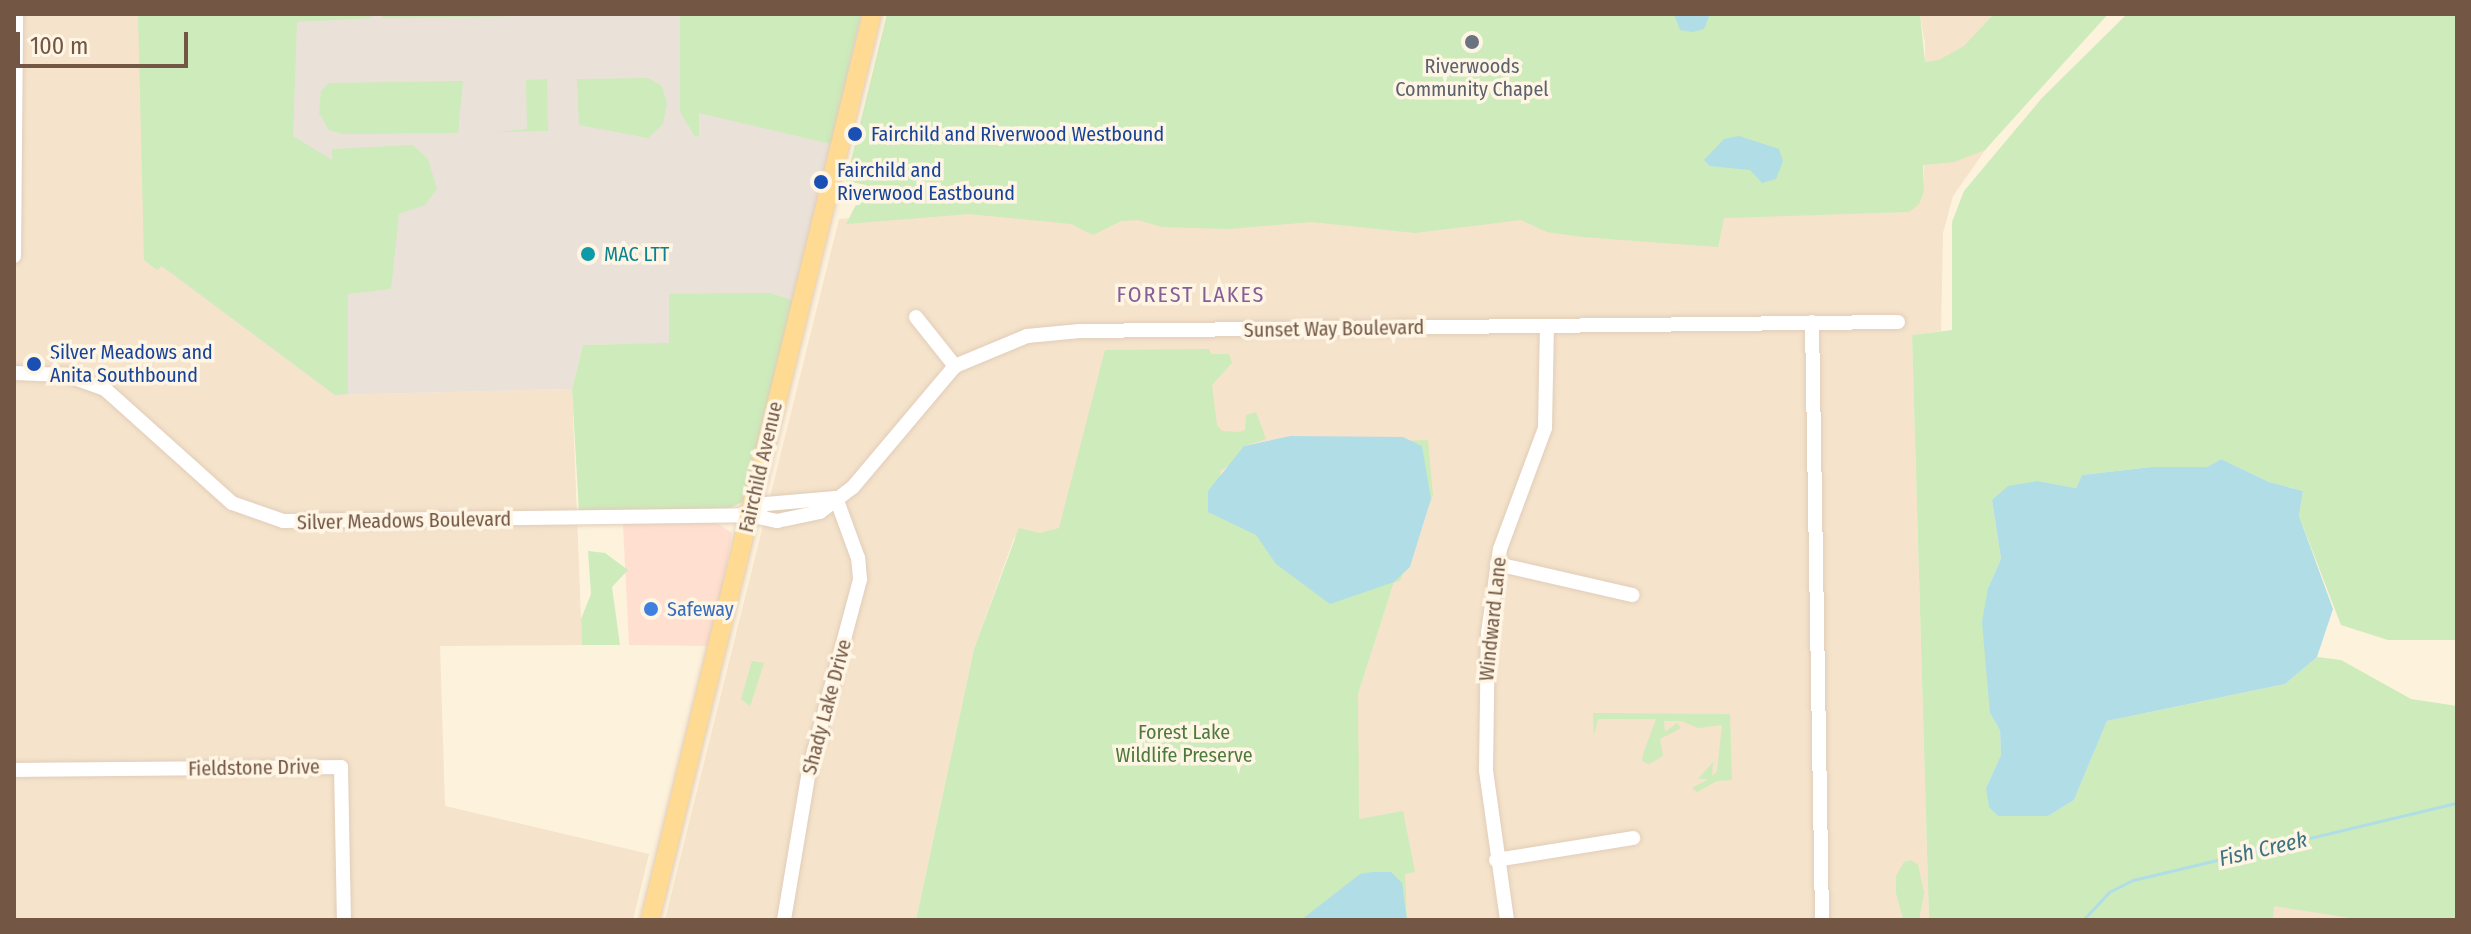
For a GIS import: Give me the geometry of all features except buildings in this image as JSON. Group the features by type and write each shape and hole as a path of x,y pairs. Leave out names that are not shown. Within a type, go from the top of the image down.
{"main road":[{"name":"Fairchild Avenue","path":"650,920 872,14"}],"street":[{"path":"14,256 16,14"},
{"path":"916,317 955,366"},
{"path":"1812,322 1822,920"},
{"name":"Sunset Way Boulevard","path":"836,498 863,477 955,366 1004,342 1052,332 1898,322"},
{"name":"Windward Lane","path":"1507,920 1496,860 1485,721 1497,564 1545,428 1547,326"},
{"name":"Silver Meadows Boulevard","path":"14,373 66,375 105,389 232,503 283,521 749,515"},
{"path":"749,515 766,504 836,498"},
{"name":"Shady Lake Drive","path":"784,920 809,770 860,579 858,558 836,498"},
{"path":"1497,564 1632,595"},
{"name":"Fieldstone Drive","path":"14,770 341,767 344,920"},
{"path":"1496,860 1633,838"}],"shaded area":[{"path":"14,14 159,14 335,395 572,389 582,645 440,646 445,806 649,854 633,920 14,920"},
{"path":"159,14 866,14 794,301 669,344 583,345 572,389 335,395 161,266"},
{"name":"FOREST LAKES","path":"1920,14 2108,14 1997,133 1953,196 1943,233 1941,331 1912,335 1929,920 1407,920 1407,907 1372,872 1345,782 1356,700 1394,582 1410,567 1431,499 1325,438 1290,436 1244,446 1201,499 1014,538 974,649 916,920 665,920 839,219 965,210 1607,219 1908,212 1924,191 1925,44"},
{"path":"714,521 732,533 712,646 629,645 623,524"},
{"path":"2273,905 2355,916 2363,920 2273,920"}],"green space":[{"path":"138,14 371,14 372,18 297,22 293,136 332,160 332,149 413,145 428,159 437,189 425,205 399,214 391,289 348,294 348,394 335,395 162,266 157,270 144,260"},
{"path":"382,14 676,14 382,18"},
{"path":"680,14 861,14 831,144 699,113 699,136 695,137 680,112"},
{"path":"887,14 1920,14 1925,62 1939,60 1964,46 1994,14 2108,14 1985,150 1954,162 1923,165 1924,191 1919,204 1909,212 1724,218 1718,247 1582,237 1547,232 1521,220 1415,233 1312,222 1228,229 1162,227 1138,220 1121,221 1093,235 1071,224 969,214 846,224 866,185 846,181"},
{"path":"2127,14 2457,14 2457,640 2388,640 2341,625 2299,516 2303,491 2269,482 2221,459 2207,467 2151,467 2082,475 2076,488 2038,481 1992,500 2001,559 1988,588 1990,713 2000,729 2001,755 1986,788 1998,816 2048,816 2074,800 2107,721 2285,684 2317,657 2341,660 2411,699 2457,706 2457,920 2363,920 2274,906 2273,920 1929,920 1912,335 1952,330 1952,222 1964,191 2042,98"},
{"path":"648,78 662,86 667,104 663,124 648,138 579,125 577,79"},
{"path":"547,79 548,131 496,132 527,129 526,80"},
{"path":"463,81 458,133 342,134 329,130 319,113 321,91 328,83"},
{"path":"770,293 794,301 743,502 725,510 579,512 572,389 583,345 669,343 669,294"},
{"name":"Forest Lake Wildlife Preserve","path":"1209,349 1211,354 1229,354 1232,363 1212,385 1217,425 1222,431 1240,432 1245,430 1246,415 1256,412 1266,439 1244,446 1236,461 1220,471 1223,486 1248,447 1428,440 1433,495 1400,581 1394,582 1358,694 1359,819 1403,811 1415,872 1405,874 1407,920 916,920 974,649 1019,528 1039,533 1059,528 1105,350"},
{"path":"588,551 605,553 628,570 612,587 620,645 582,645 581,619 591,594"},
{"path":"752,661 764,663 750,706 741,699"},
{"path":"1593,713 1730,714 1732,780 1717,781 1697,792 1692,788 1709,779 1698,779 1713,762 1712,776 1717,772 1722,725 1698,728 1682,721 1664,721 1665,732 1677,723 1681,728 1660,739 1663,756 1649,764 1642,761 1643,754 1656,719 1598,719 1594,735"},
{"path":"1911,860 1918,865 1924,893 1919,920 1903,919 1896,893 1896,876 1904,862"}],"water":[{"path":"1674,14 1710,14 1704,29 1693,32 1680,30"},
{"path":"1739,136 1779,149 1783,161 1776,179 1762,183 1750,170 1710,166 1704,160 1724,139"},
{"path":"1290,436 1403,437 1422,446 1431,499 1410,567 1394,582 1330,604 1276,564 1256,535 1208,512 1208,491 1244,446"},
{"path":"2221,459 2269,482 2303,491 2299,516 2333,609 2317,657 2285,684 2107,721 2074,800 2048,816 1998,816 1989,807 1986,788 2001,755 2000,730 1990,713 1982,622 1988,588 2001,559 1992,500 2008,486 2038,481 2076,488 2082,475 2151,467 2207,467"},
{"path":"1391,872 1402,883 1407,920 1301,920 1360,874"}],"waterway":[{"name":"Fish Creek","path":"2083,920 2109,892 2133,880 2457,803"}],"place":[{"name":"Riverwoods Community Chapel","path":"1472,42"},
{"name":"Fairchild and Riverwood Westbound","path":"855,134"},
{"name":"Fairchild and Riverwood Eastbound","path":"821,182"},
{"name":"MAC LTT","path":"588,254"},
{"name":"Silver Meadows and Anita Southbound","path":"34,364"},
{"name":"Safeway","path":"651,609"}],"district":[{"name":"FOREST LAKES","path":"1191,295"}]}
